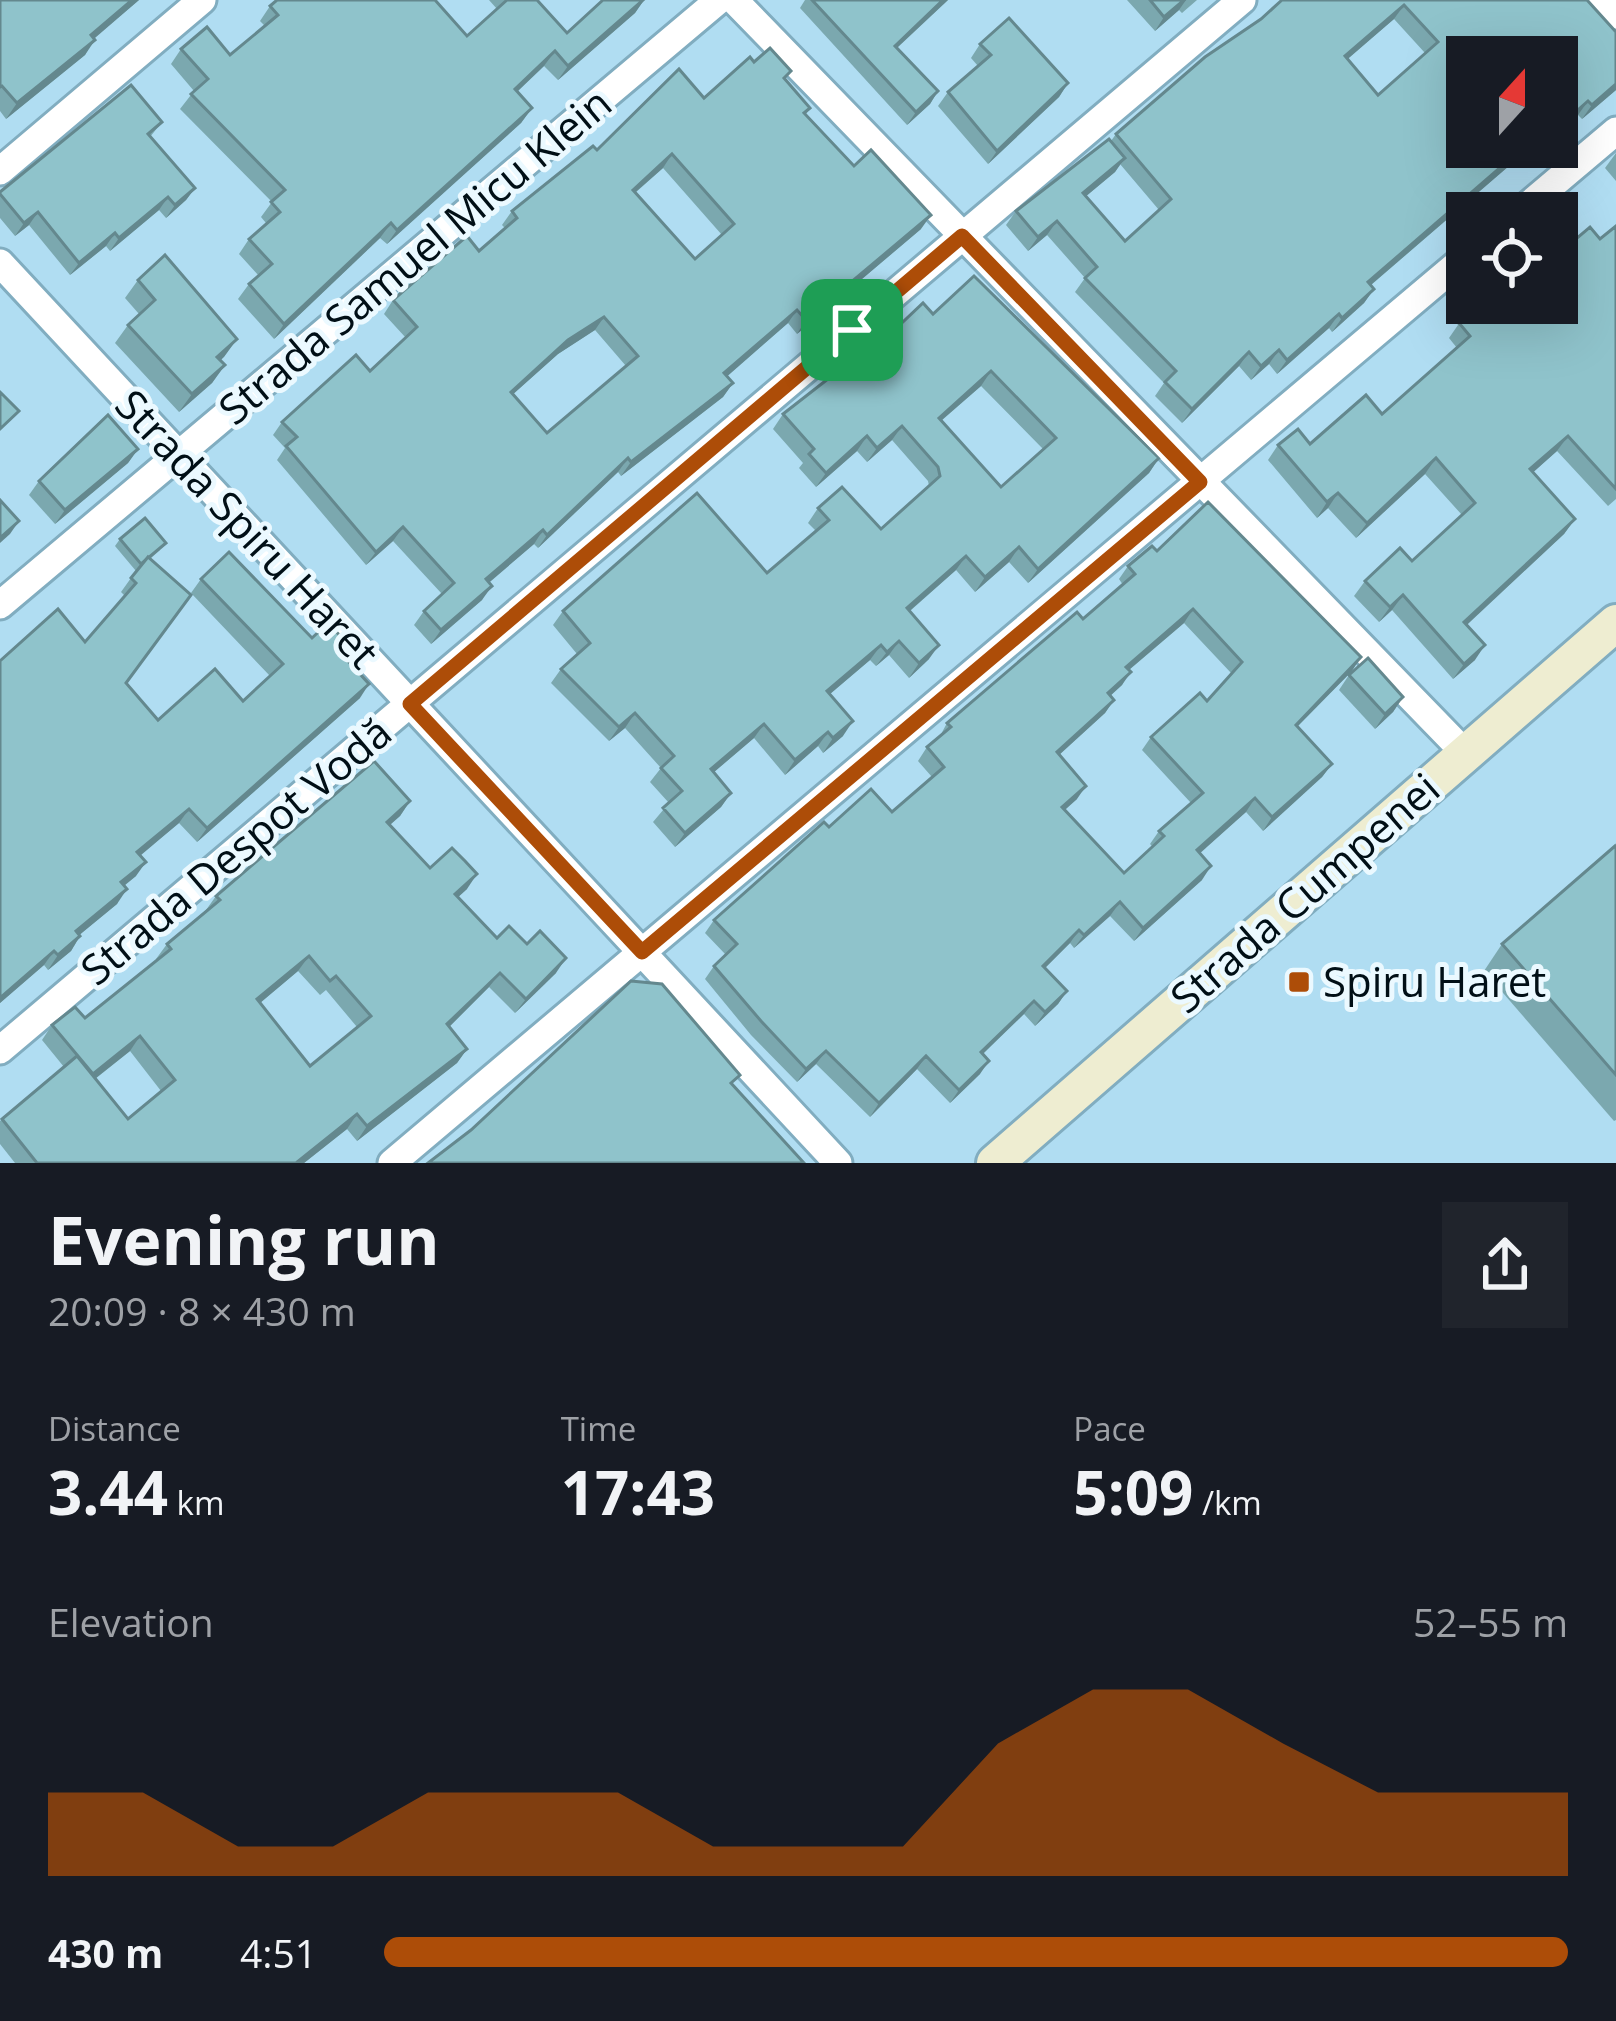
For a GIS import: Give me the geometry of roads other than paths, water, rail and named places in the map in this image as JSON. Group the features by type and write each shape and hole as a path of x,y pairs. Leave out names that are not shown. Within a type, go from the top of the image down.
{"main road":[{"name":"Strada Cumpenei","path":"994,1163 1616,622"}],"street":[{"path":"0,171 202,0"},
{"name":"Strada Samuel Micu Klein","path":"0,605 719,0"},
{"path":"734,0 1465,753"},
{"name":"Strada Despot Vodă","path":"0,1050 1242,0"},
{"path":"1602,0 1616,15"},
{"path":"1544,192 1616,131"},
{"name":"Strada Spiru Haret","path":"0,263 838,1163"},
{"path":"392,1163 1446,274"}],"place":[{"name":"Spiru Haret","path":"1299,982"}]}
